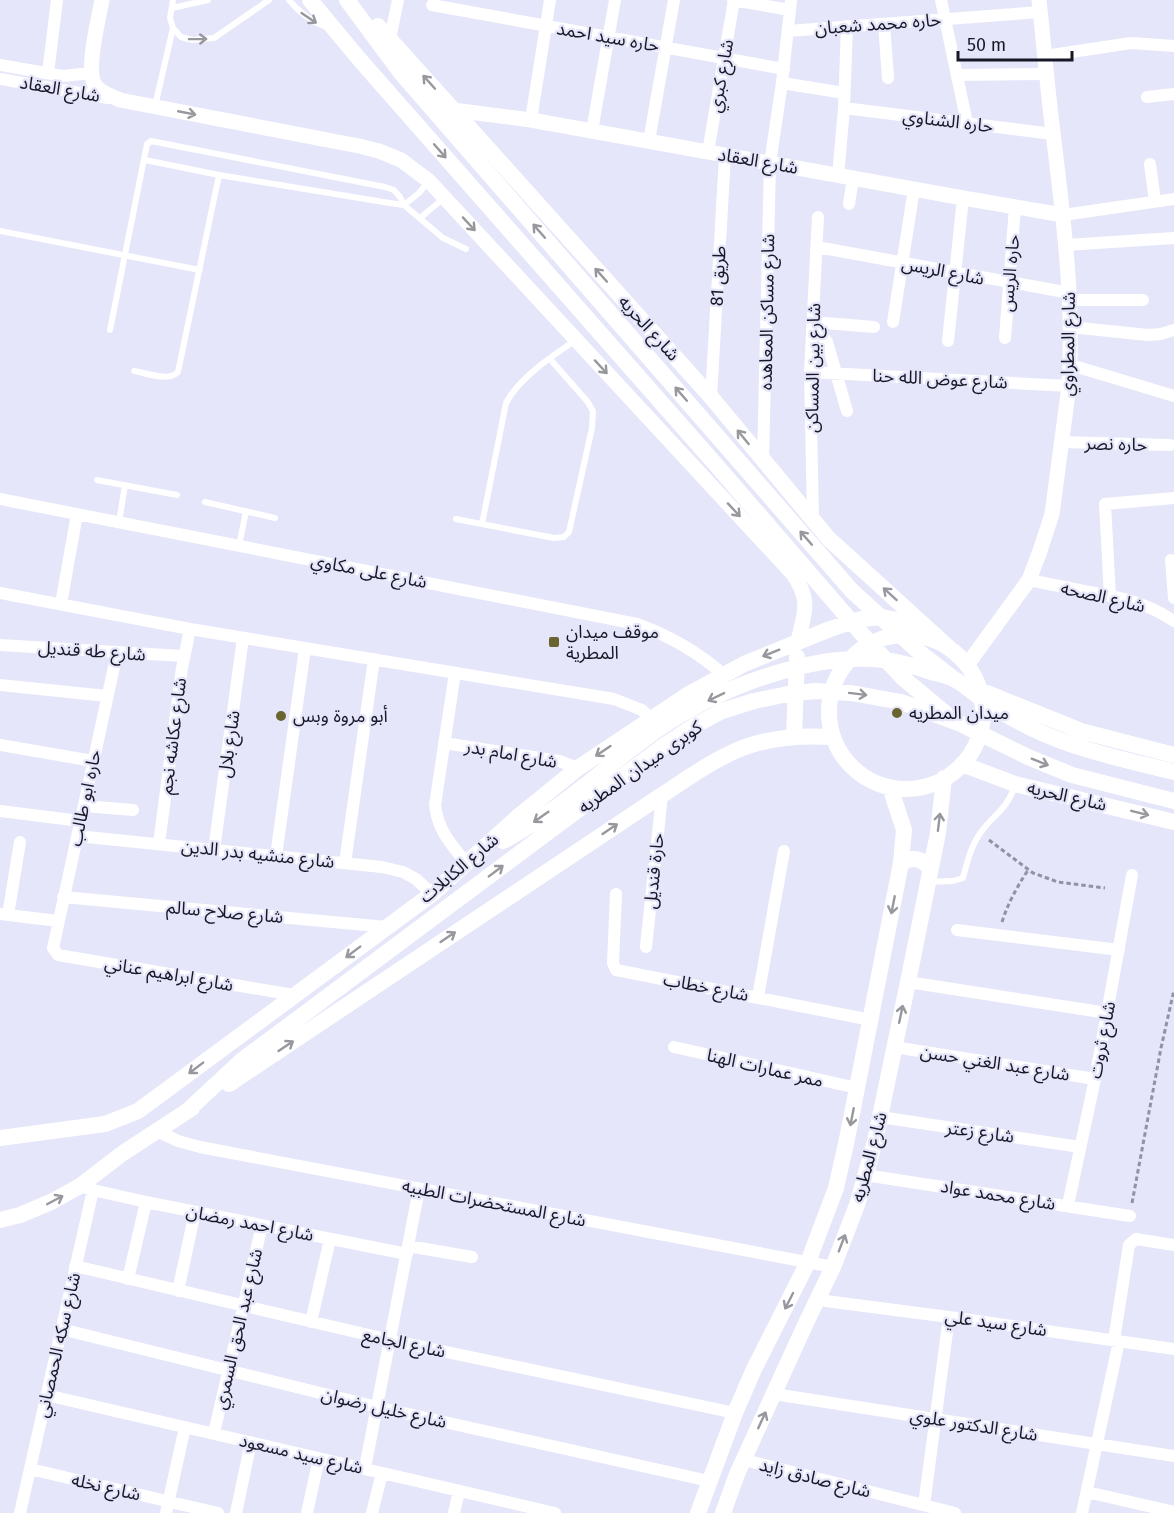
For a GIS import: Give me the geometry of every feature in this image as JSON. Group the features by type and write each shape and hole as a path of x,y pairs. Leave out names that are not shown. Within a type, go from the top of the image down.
{"main road":[{"path":"310,0 886,660 922,694 961,724"},
{"path":"347,0 401,74 852,591 918,651 954,679"},
{"name":"شارع الحريه","path":"355,0 711,397 829,539 949,648"},
{"path":"793,574 805,578 823,571 831,560 829,539"},
{"name":"شارع الكابلات","path":"0,1138 98,1125 138,1111 432,894 520,815 578,768 657,732 689,694 744,664 852,621 871,617 902,622 923,636"},
{"path":"923,636 949,648 973,673 983,702 982,724 975,746 962,764 944,778 931,784 903,789 877,783 855,769 838,749 830,725 830,700 837,676 848,661 862,648 885,637 923,636"},
{"path":"794,737 798,642"},
{"name":"كوبرى ميدان المطريه","path":"480,852 528,826 687,711 743,685 810,664 850,659 884,660 914,666 954,679 989,705 1060,741 1174,772"},
{"path":"980,690 1081,731 1174,755"},
{"name":"كوبرى ميدان المطريه","path":"185,1113 242,1061 657,732 694,726 722,711 754,701 815,691 856,694 901,702 961,724 1072,775 1174,801"},
{"path":"0,1220 20,1215 87,1188 123,1153 662,795 730,753 756,744 794,737 833,737"},
{"path":"1084,799 1073,790 1069,783 1067,762 1080,743 1094,737 1102,737"},
{"name":"شارع الحريه","path":"962,764 1015,784 1174,822"},
{"name":"شارع المطريه","path":"723,1513 744,1460 833,1267 857,1205 880,1117 908,982 938,833 944,778"},
{"name":"شارع المطريه","path":"698,1513 735,1413 808,1262 836,1188 901,863 904,830 890,787"},
{"path":"901,863 911,858 923,861 929,876"}],"street":[{"path":"48,73 57,0"},
{"path":"102,0 91,73 95,85 102,91 120,100 379,151 401,160 429,181 793,574 801,586 806,601 806,613 798,642"},
{"path":"390,39 398,0"},
{"path":"531,120 550,0"},
{"path":"592,131 615,0"},
{"path":"649,141 674,0"},
{"path":"734,0 791,5"},
{"name":"شارع كبري","path":"708,152 734,0"},
{"path":"941,0 967,123"},
{"name":"حاره سيد احمد","path":"432,5 784,69"},
{"name":"شارع مساكن المعاهده","path":"763,462 770,163 791,5"},
{"name":"حاره محمد شعبان","path":"788,31 945,19 1040,6"},
{"name":"شارع المطراوي","path":"967,665 1029,580 1040,551 1052,514 1069,386 1070,297 1040,6"},
{"path":"884,24 888,78"},
{"path":"847,26 844,108 845,177 849,204"},
{"path":"1045,56 1131,44 1174,46"},
{"name":"شارع العقاد","path":"0,65 63,76 91,73"},
{"path":"957,75 1047,74"},
{"name":"شارع العقاد","path":"0,79 120,100"},
{"path":"782,83 844,93"},
{"path":"1147,97 1174,94"},
{"name":"حاره الشناوي","path":"844,108 1053,134"},
{"name":"شارع العقاد","path":"453,110 531,120 1063,215"},
{"name":"طريق 81","path":"711,397 725,156"},
{"path":"1150,164 1155,201"},
{"path":"893,322 914,189"},
{"path":"948,341 963,198"},
{"path":"1063,215 1174,199"},
{"name":"حاره الريس","path":"1005,338 1015,207"},
{"name":"شارع بين المساكن","path":"813,518 810,372 818,217"},
{"path":"1066,245 1174,238"},
{"name":"شارع الريس","path":"817,247 1009,283 1070,297 1143,300"},
{"path":"813,324 874,327"},
{"path":"813,324 827,342 847,411"},
{"path":"1070,327 1148,335 1174,330"},
{"path":"1071,365 1174,396"},
{"name":"شارع عوض الله حنا","path":"810,372 1069,386"},
{"name":"حاره نصر","path":"1062,442 1170,446"},
{"path":"1110,596 1105,504 1174,498"},
{"name":"شارع على مكاوي","path":"0,499 637,624 655,630 689,648 724,675"},
{"path":"61,604 77,514"},
{"path":"1171,560 1174,598"},
{"name":"شارع الصحه","path":"1029,580 1128,599 1145,604 1174,621"},
{"path":"0,593 190,629 614,699 642,710 657,732"},
{"name":"شارع عكاشه نجم","path":"159,844 183,656 190,629"},
{"name":"شارع بلال","path":"214,850 243,638"},
{"name":"شارع طه قنديل","path":"0,645 183,656"},
{"path":"276,856 306,648"},
{"name":"حاره ابو طالب","path":"53,943 117,653"},
{"path":"345,863 374,659"},
{"path":"455,673 435,805 436,818 466,864"},
{"path":"0,685 107,696"},
{"name":"شارع امام بدر","path":"444,743 559,761 578,768"},
{"path":"0,745 93,761"},
{"name":"حارة قنديل","path":"646,947 662,795"},
{"path":"84,806 133,810"},
{"path":"0,811 80,821"},
{"name":"شارع منشيه بدر الدين","path":"77,836 382,867 416,879 432,894"},
{"path":"20,842 4,914 58,921"},
{"path":"758,997 784,851"},
{"name":"شارع ثروت","path":"1068,1205 1095,1079 1132,875"},
{"name":"شارع خطاب","path":"616,894 613,961 616,970 871,1020"},
{"name":"شارع صلاح سالم","path":"63,897 387,927"},
{"path":"957,930 1119,950"},
{"name":"شارع ابراهيم عناني","path":"53,943 53,948 58,955 294,996"},
{"path":"908,982 1107,1013"},
{"name":"ممر عمارات الهنا","path":"674,1047 857,1088"},
{"name":"شارع عبد الغني حسن","path":"894,1047 1095,1079"},
{"name":"شارع زعتر","path":"880,1117 1080,1147"},
{"name":"شارع المستحضرات الطبيه","path":"157,1131 178,1141 200,1147 833,1267"},
{"name":"شارع محمد عواد","path":"865,1175 1130,1216"},
{"name":"شارع احمد رمضان","path":"87,1188 330,1239 472,1257"},
{"name":"شارع سكه الحمصاني","path":"20,1511 75,1266 87,1188"},
{"path":"365,1468 419,1189"},
{"path":"128,1279 146,1202"},
{"path":"178,1290 195,1212"},
{"name":"شارع عبد الحق السمري","path":"214,1433 262,1225"},
{"path":"311,1322 330,1239"},
{"path":"1082,1513 1117,1340 1129,1245 1136,1239 1174,1245"},
{"name":"شارع الجامع","path":"75,1266 390,1340 735,1413"},
{"name":"شارع سيد علي","path":"818,1300 1117,1340 1174,1350"},
{"path":"924,1505 950,1317"},
{"name":"شارع خليل رضوان","path":"61,1329 377,1407 709,1481"},
{"name":"شارع الدكتور علوي","path":"774,1394 1174,1456"},
{"name":"شارع سيد مسعود","path":"46,1395 365,1468 524,1510 555,1513"},
{"path":"167,1507 185,1427"},
{"path":"236,1513 251,1442"},
{"path":"306,1513 318,1458"},
{"name":"شارع صادق زايد","path":"744,1460 950,1512"},
{"name":"شارع نخله","path":"30,1469 167,1507 218,1513"},
{"path":"372,1513 382,1473"},
{"path":"454,1513 459,1491"},
{"path":"1087,1492 1174,1512"},
{"path":"20,1511 34,1513"}],"lane":[{"path":"208,0 172,4 170,18 173,28 181,37 203,40 214,38 269,0"},
{"path":"289,0 310,20 333,28"},
{"path":"155,106 173,28"},
{"path":"110,330 147,144 151,141 394,190 404,205 443,238 466,249"},
{"path":"145,160 404,205 429,181"},
{"path":"134,371 169,377 175,376 178,372 219,174"},
{"path":"420,218 444,198"},
{"path":"0,231 200,270"},
{"path":"482,524 506,404 511,393 518,384 576,340"},
{"path":"456,519 554,538 564,537 569,532 592,428 593,411 550,359"},
{"path":"98,480 177,495"},
{"path":"119,522 125,485"},
{"path":"205,502 275,518"},
{"path":"239,546 246,511"},
{"path":"929,876 953,881 963,878 972,848 981,832 1011,798 1015,784"}],"path":[{"path":"981,832 1033,873 1058,882 1105,888"},
{"path":"999,935 1005,912 1015,890 1029,870"},
{"path":"1130,1216 1174,990"}],"place":[{"name":"موقف ميدان المطرية","path":"554,642"},
{"name":"ميدان المطريه","path":"897,713"},
{"name":"أبو مروة وبس","path":"281,716"}]}
